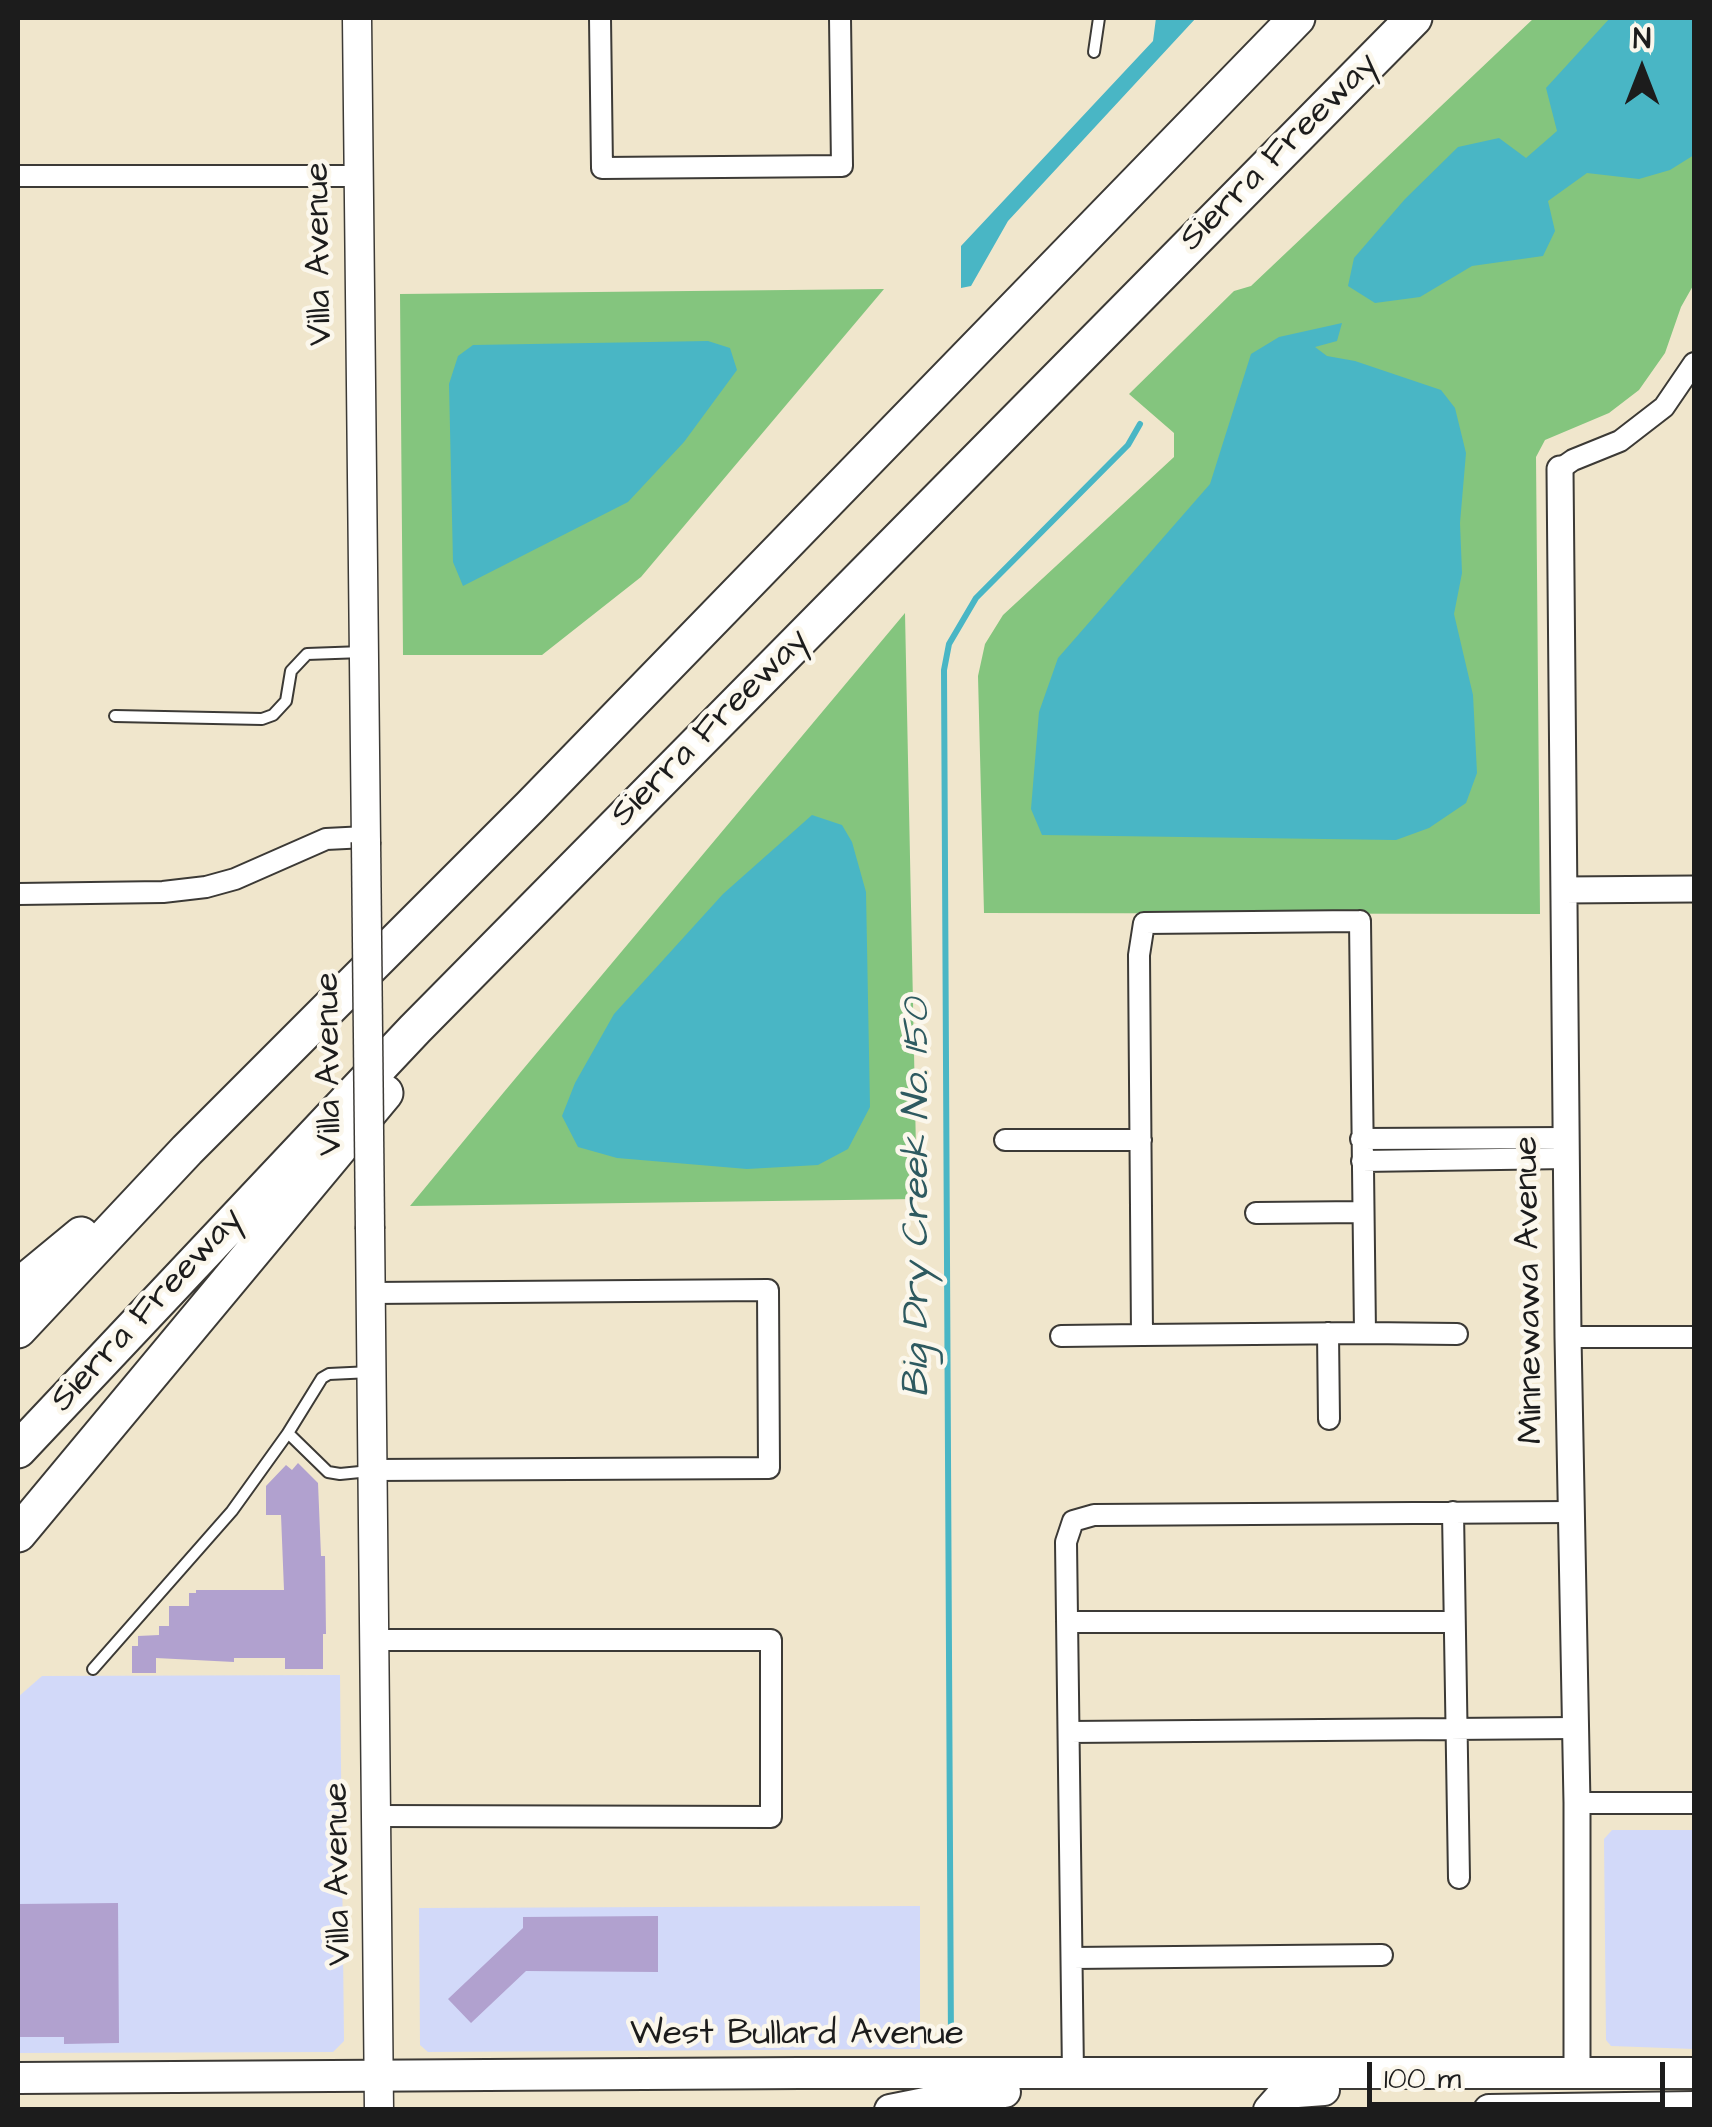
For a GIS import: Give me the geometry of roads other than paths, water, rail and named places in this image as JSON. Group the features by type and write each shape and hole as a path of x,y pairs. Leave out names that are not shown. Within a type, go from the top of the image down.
{"highway":[{"name":"Sierra Freeway","path":"18,1330 187,1150 544,793 1297,18"},
{"name":"Sierra Freeway","path":"18,1450 415,1029 1414,18"},
{"path":"18,1534 568,876"},
{"path":"18,1287 187,1150"}],"main road":[{"name":"Villa Avenue","path":"356,18 379,2110"},
{"name":"Minnewawa Avenue","path":"1576,2109 1577,2071"},
{"path":"1269,2110 1284,2094 1294,2090 1377,2090 1445,2072"},
{"name":"West Bullard Avenue","path":"27,2080 380,2075 1694,2072"},
{"path":"890,2110 975,2093 1054,2092 1063,2088 1073,2074"},
{"path":"1489,2110 1694,2107"}],"street":[{"path":"600,18 602,168 842,166 840,18"},
{"path":"18,176 358,176"},
{"path":"1560,469 1620,441 1664,407 1694,365"},
{"name":"Minnewawa Avenue","path":"1560,469 1577,2071"},
{"path":"18,894 163,892 206,887 235,879 326,840 366,839"},
{"path":"1564,890 1694,889"},
{"path":"1142,1335 1139,955 1144,923 1360,921 1365,1333"},
{"path":"1006,1140 1141,1140"},
{"path":"1361,1140 1468,1148 1567,1148"},
{"path":"1362,1161 1468,1148"},
{"path":"1256,1212 1363,1212"},
{"path":"371,1293 768,1290 769,1468 373,1470"},
{"path":"1328,1333 1328,1419"},
{"path":"1061,1336 1457,1334"},
{"path":"1568,1336 1694,1336"},
{"path":"1453,1512 1458,1878"},
{"path":"1073,2074 1066,1542 1073,1522 1094,1515 1572,1512"},
{"path":"1068,1622 1454,1622"},
{"path":"374,1640 771,1640 771,1816 376,1816"},
{"path":"1069,1732 1575,1728"},
{"path":"1577,1803 1694,1803"},
{"path":"1072,1958 1382,1955"}],"lane":[{"path":"1094,52 1099,18"},
{"path":"115,716 262,719 286,702 291,672 307,654 364,652"},
{"path":"93,1669 232,1511 288,1434 322,1378 330,1374 372,1372"},
{"path":"288,1434 328,1472 373,1470"}],"water":[{"path":"1156,18 1196,18 1008,221 971,286 961,288 961,246 1153,41"},
{"path":"1610,18 1694,18 1694,155 1670,170 1639,179 1587,173 1548,201 1555,231 1543,256 1472,266 1420,297 1375,303 1348,286 1354,258 1405,199 1458,147 1499,138 1526,158 1557,131 1546,88"},
{"path":"1342,323 1337,341 1315,347 1327,356 1355,361 1441,390 1455,408 1466,453 1460,523 1462,573 1454,614 1473,695 1477,773 1466,803 1429,828 1396,840 1042,835 1031,809 1039,712 1058,658 1210,484 1251,354 1279,337"},
{"path":"708,341 730,348 737,370 684,442 628,502 463,586 453,562 449,384 458,356 473,345"},
{"path":"812,815 842,825 852,842 866,892 870,1107 848,1149 818,1165 747,1169 617,1158 578,1147 562,1116 575,1083 614,1014 723,894"}],"waterway":[{"name":"Big Dry Creek No. 150","path":"951,2045 944,670 949,644 976,598 1128,445 1140,424"}]}
